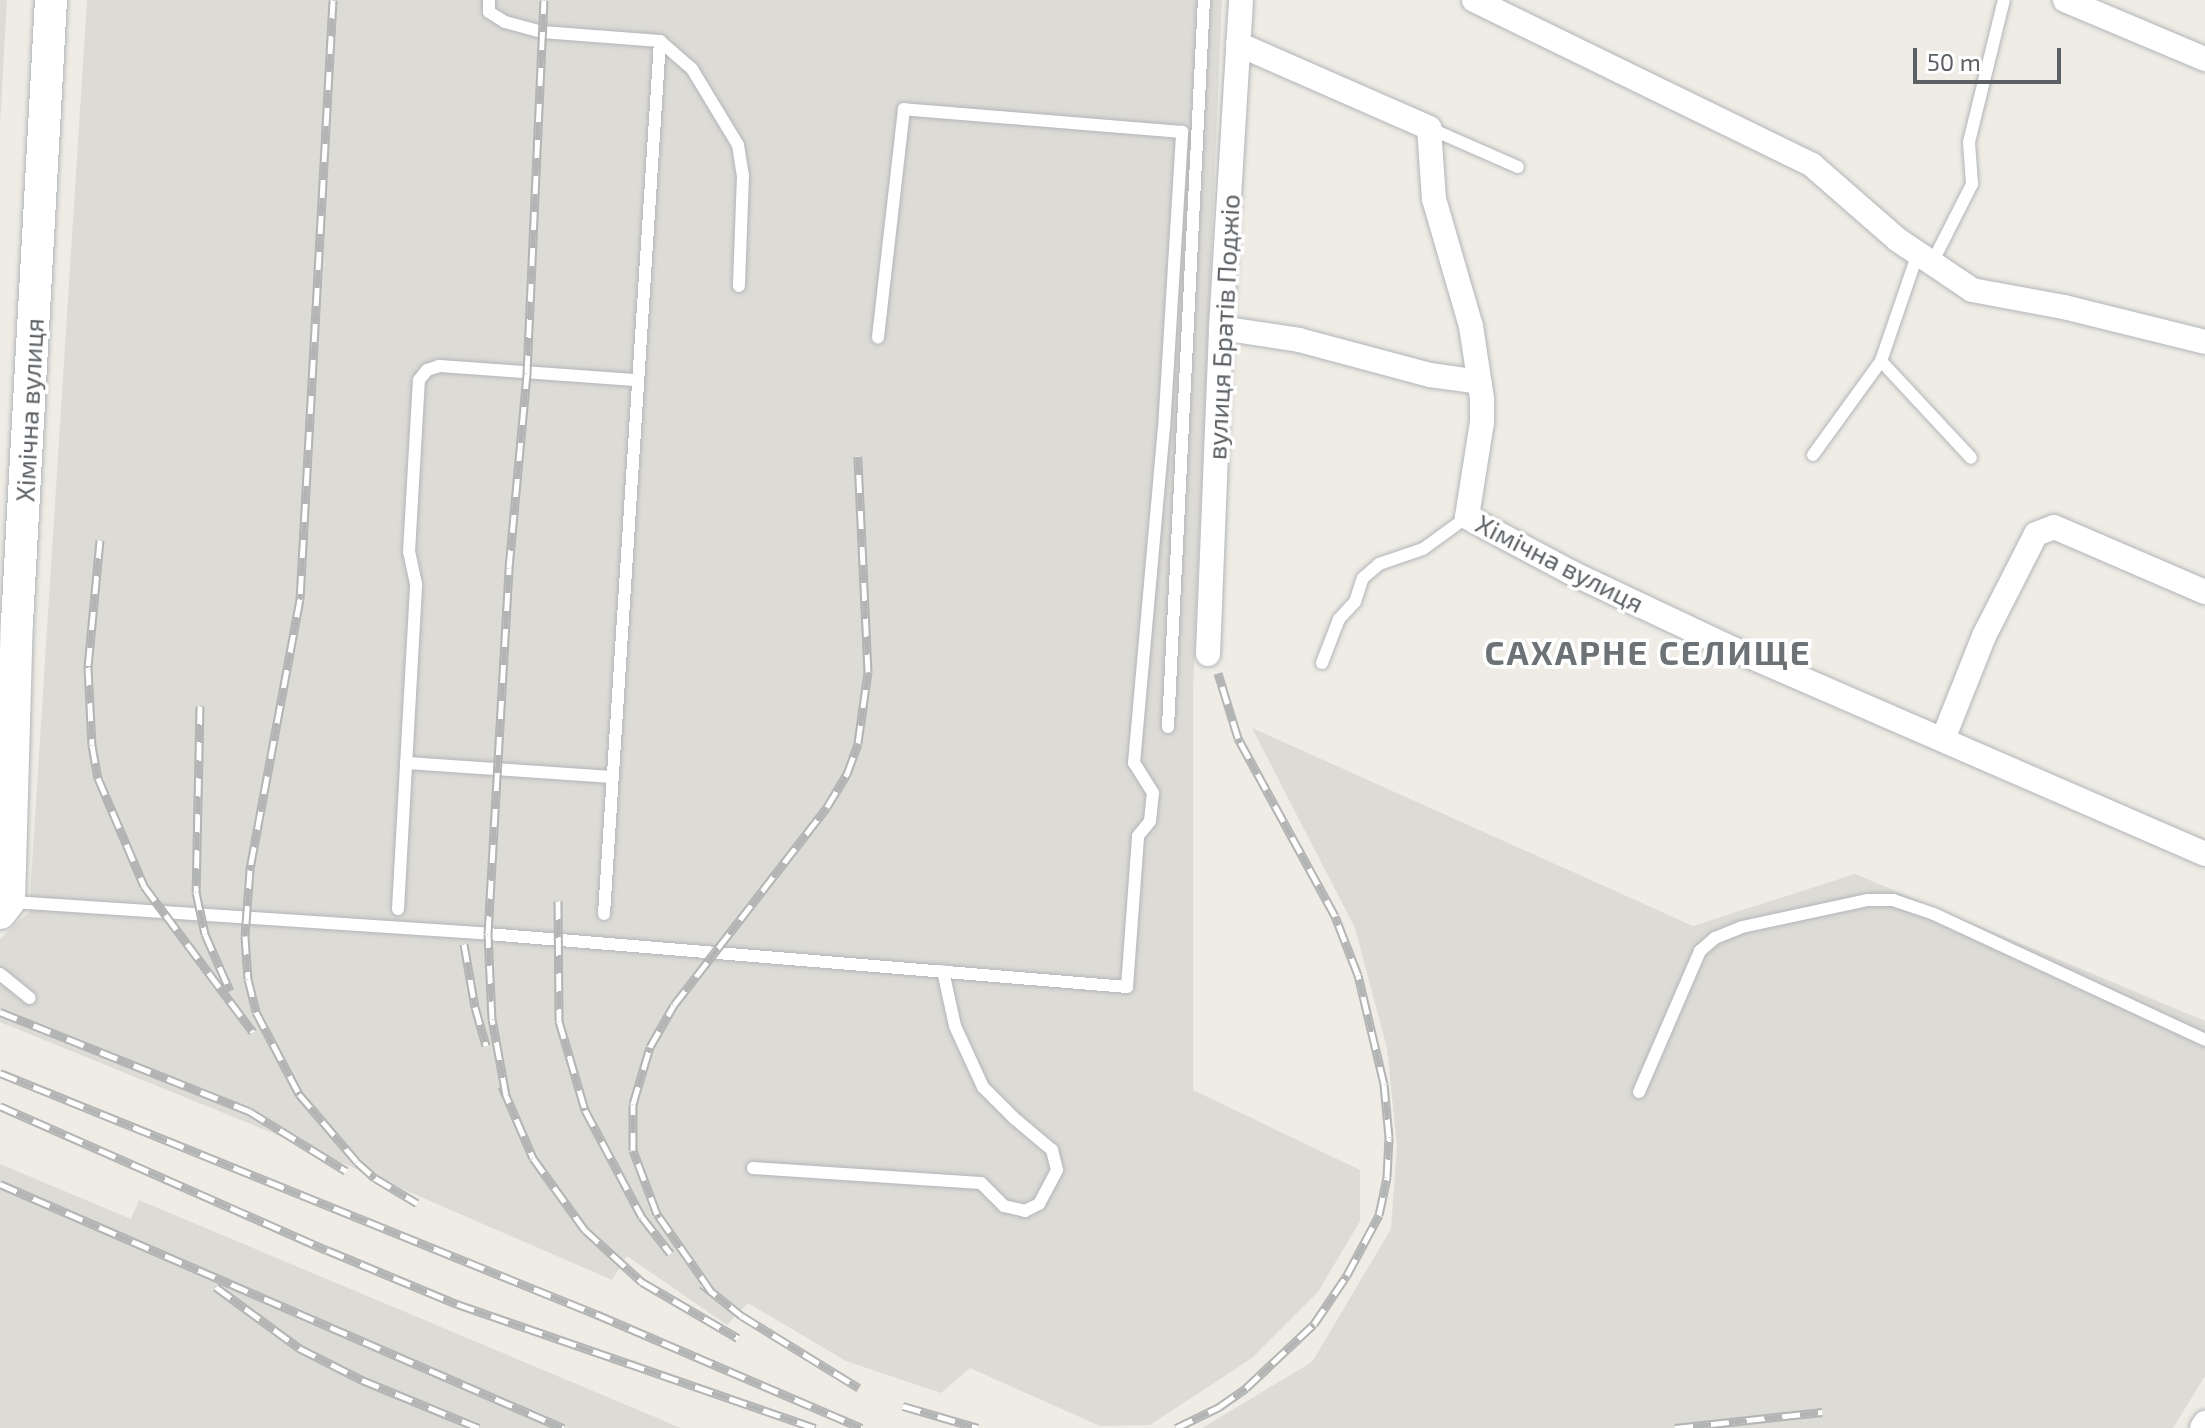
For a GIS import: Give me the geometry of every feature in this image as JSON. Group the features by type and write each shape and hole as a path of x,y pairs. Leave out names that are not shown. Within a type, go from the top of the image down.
{"main road":[{"name":"Хімічна вулиця","path":"3,906 9,631 51,0"}],"street":[{"name":"вулиця Братів Поджіо","path":"1208,654 1221,328 1241,0"},
{"path":"1474,0 1812,165 1925,258 1972,290 2064,307 2205,342"},
{"path":"2065,0 2205,59"},
{"path":"1238,44 1429,128"},
{"name":"Хімічна вулиця","path":"1429,128 1434,199 1471,326 1480,382 1482,422 1467,517 1572,573 1724,645 2205,854"},
{"path":"1221,328 1299,340 1430,375 1480,382"},
{"path":"1943,739 1984,636 2036,534 2054,527 2205,592"}],"lane":[{"path":"489,0 489,12 505,22 542,32 660,41 692,69 738,145 743,175 739,286"},
{"path":"1168,727 1204,0"},
{"path":"1813,455 1881,361 1925,258 1972,184 1969,142 2004,0"},
{"path":"604,914 610,777 660,41"},
{"path":"3,906 458,932 1127,987 1138,836 1150,821 1153,793 1134,763 1164,429 1182,132 904,109 878,338"},
{"path":"1429,128 1518,167"},
{"path":"1881,361 1971,458"},
{"path":"398,909 416,584 409,552 419,380 427,370 439,366 636,380"},
{"path":"1322,663 1339,619 1355,602 1363,578 1379,564 1423,549 1467,517"},
{"path":"406,763 610,777"},
{"path":"1639,1092 1700,951 1707,944 1742,927 1868,900 1893,900 1934,914 2205,1040"},
{"path":"753,1168 981,1183 1004,1206 1025,1211 1039,1204 1057,1170 1052,1150 983,1087 955,1026 943,971"},
{"path":"1,977 30,998"}],"shaded area":[{"path":"0,0 7,0 0,125"},
{"path":"87,0 1222,0 1193,688 1193,1090 1360,1170 1360,1221 1318,1292 1252,1358 1150,1425 1100,1426 970,1368 941,1393 846,1361 748,1303 727,1325 627,1256 612,1280 285,1138 0,1022 0,939 29,912"},
{"path":"1252,728 1693,926 1855,874 2205,1021 2205,1376 2173,1428 1202,1428 1312,1362 1391,1229 1397,1146 1387,1048 1355,928"},
{"path":"0,1164 131,1219 139,1200 681,1428 0,1428"}],"railway":[{"path":"333,0 300,599 250,870 245,936 248,979 256,1012 299,1094 357,1162 375,1178 417,1203"},
{"path":"506,1095 492,1019 488,934 509,568 527,373 544,0"},
{"path":"711,1291 657,1214 633,1150 633,1104 650,1047 674,1005 827,807 847,774 858,743 868,672 858,456"},
{"path":"100,540 88,667 92,745 98,778 144,886 253,1032"},
{"path":"1176,1428 1219,1407 1246,1388 1314,1324 1347,1275 1379,1215 1387,1177 1389,1137 1384,1084 1358,975 1335,916 1238,738 1218,673"},
{"path":"200,706 196,892 205,934 230,991"},
{"path":"558,901 559,1021 585,1110 642,1217 670,1253"},
{"path":"464,944 475,1007 486,1045"},
{"path":"0,1012 249,1111 346,1171"},
{"path":"0,1073 596,1314 862,1428"},
{"path":"502,1086 533,1158 585,1230 642,1282 738,1338"},
{"path":"0,1106 457,1304 815,1428"},
{"path":"0,1184 563,1428"},
{"path":"702,1284 742,1316 859,1388"},
{"path":"216,1287 299,1348 362,1380 479,1428"},
{"path":"903,1406 978,1428"},
{"path":"1675,1428 1822,1412"}],"district":[{"name":"САХАРНЕ СЕЛИЩЕ","path":"1648,652"}]}
